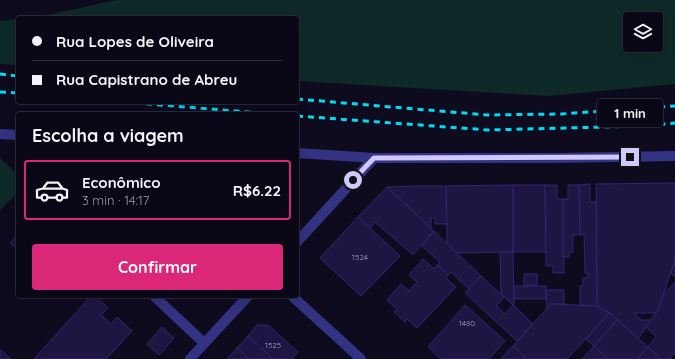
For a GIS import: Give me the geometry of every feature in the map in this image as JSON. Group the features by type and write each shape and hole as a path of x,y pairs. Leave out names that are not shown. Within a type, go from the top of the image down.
{"street":[{"path":"0,134 16,135"},
{"path":"299,153 374,158 555,158 675,156"},
{"path":"299,240 374,158"},
{"path":"156,298 204,343"},
{"path":"190,359 246,298"},
{"path":"294,298 361,359"}],"green space":[{"path":"117,0 675,0 675,84 548,96 299,81 299,16 39,16"},
{"path":"16,19 16,65 0,64 0,21"},
{"path":"0,158 16,173 16,194 0,210"}],"building":[{"path":"675,183 675,260 656,313 634,313 641,320 651,320 638,339 610,313 597,306 596,184"},
{"path":"590,184 590,202 596,202 597,306 580,305 580,286 583,286 583,278 588,278 588,273 585,273 584,234 580,235 579,185"},
{"path":"513,185 545,185 546,252 513,252"},
{"path":"513,185 513,252 457,253 447,243 446,186"},
{"path":"545,185 557,185 557,199 563,199 564,273 553,273 553,266 546,266"},
{"path":"568,185 579,185 580,235 573,235 573,252 569,252 569,257 563,257 563,199 568,199"},
{"path":"446,186 447,224 435,224 435,218 431,218 431,228 387,187"},
{"path":"387,187 434,231 413,255 375,222 370,228 358,217"},
{"path":"358,217 400,256 361,296 320,258"},
{"path":"434,231 481,276 469,289 451,272 448,275 437,265 440,262 422,246"},
{"path":"16,236 16,248 10,243"},
{"path":"500,252 513,252 514,306 501,294"},
{"path":"423,259 434,269 437,265 448,275 446,278 456,287 417,328 407,319 405,322 394,312 397,309 387,300 401,284 409,291 417,282 409,275"},
{"path":"675,260 675,277 671,273"},
{"path":"524,274 537,274 537,285 524,286"},
{"path":"481,276 504,297 496,306 505,314 513,305 533,324 517,341 465,293"},
{"path":"675,282 675,353 670,357 672,359 661,359 648,347 656,337 646,327 658,310 663,296"},
{"path":"514,286 546,286 546,299 514,299"},
{"path":"546,290 564,290 564,304 551,304 547,309"},
{"path":"89,298 97,298 108,308 101,315 111,324 117,317 132,331 106,359 34,359"},
{"path":"551,304 597,306 609,313 567,359 527,359 513,346"},
{"path":"465,305 505,341 489,359 441,359 428,347"},
{"path":"609,313 617,320 594,346 586,339"},
{"path":"617,320 648,347 637,359 608,359 594,346"},
{"path":"257,325 268,325 298,352 292,359 273,359 248,336"},
{"path":"162,327 174,338 159,355 147,344"},
{"path":"248,336 273,359 249,359 237,348"},
{"path":"513,346 527,359 501,359"},
{"path":"594,346 608,359 582,359"},
{"path":"648,347 659,357 661,359 637,359"},
{"path":"237,348 249,359 227,359"},
{"path":"1,350 11,359 0,359"}],"railway":[{"path":"0,74 16,76"},
{"path":"0,92 16,93"},
{"path":"299,99 487,115 561,114 675,106"},
{"path":"149,104 248,112"},
{"path":"299,116 488,130 644,126 675,123"}],"route":[{"path":"353,180 374,158 630,157"}]}
